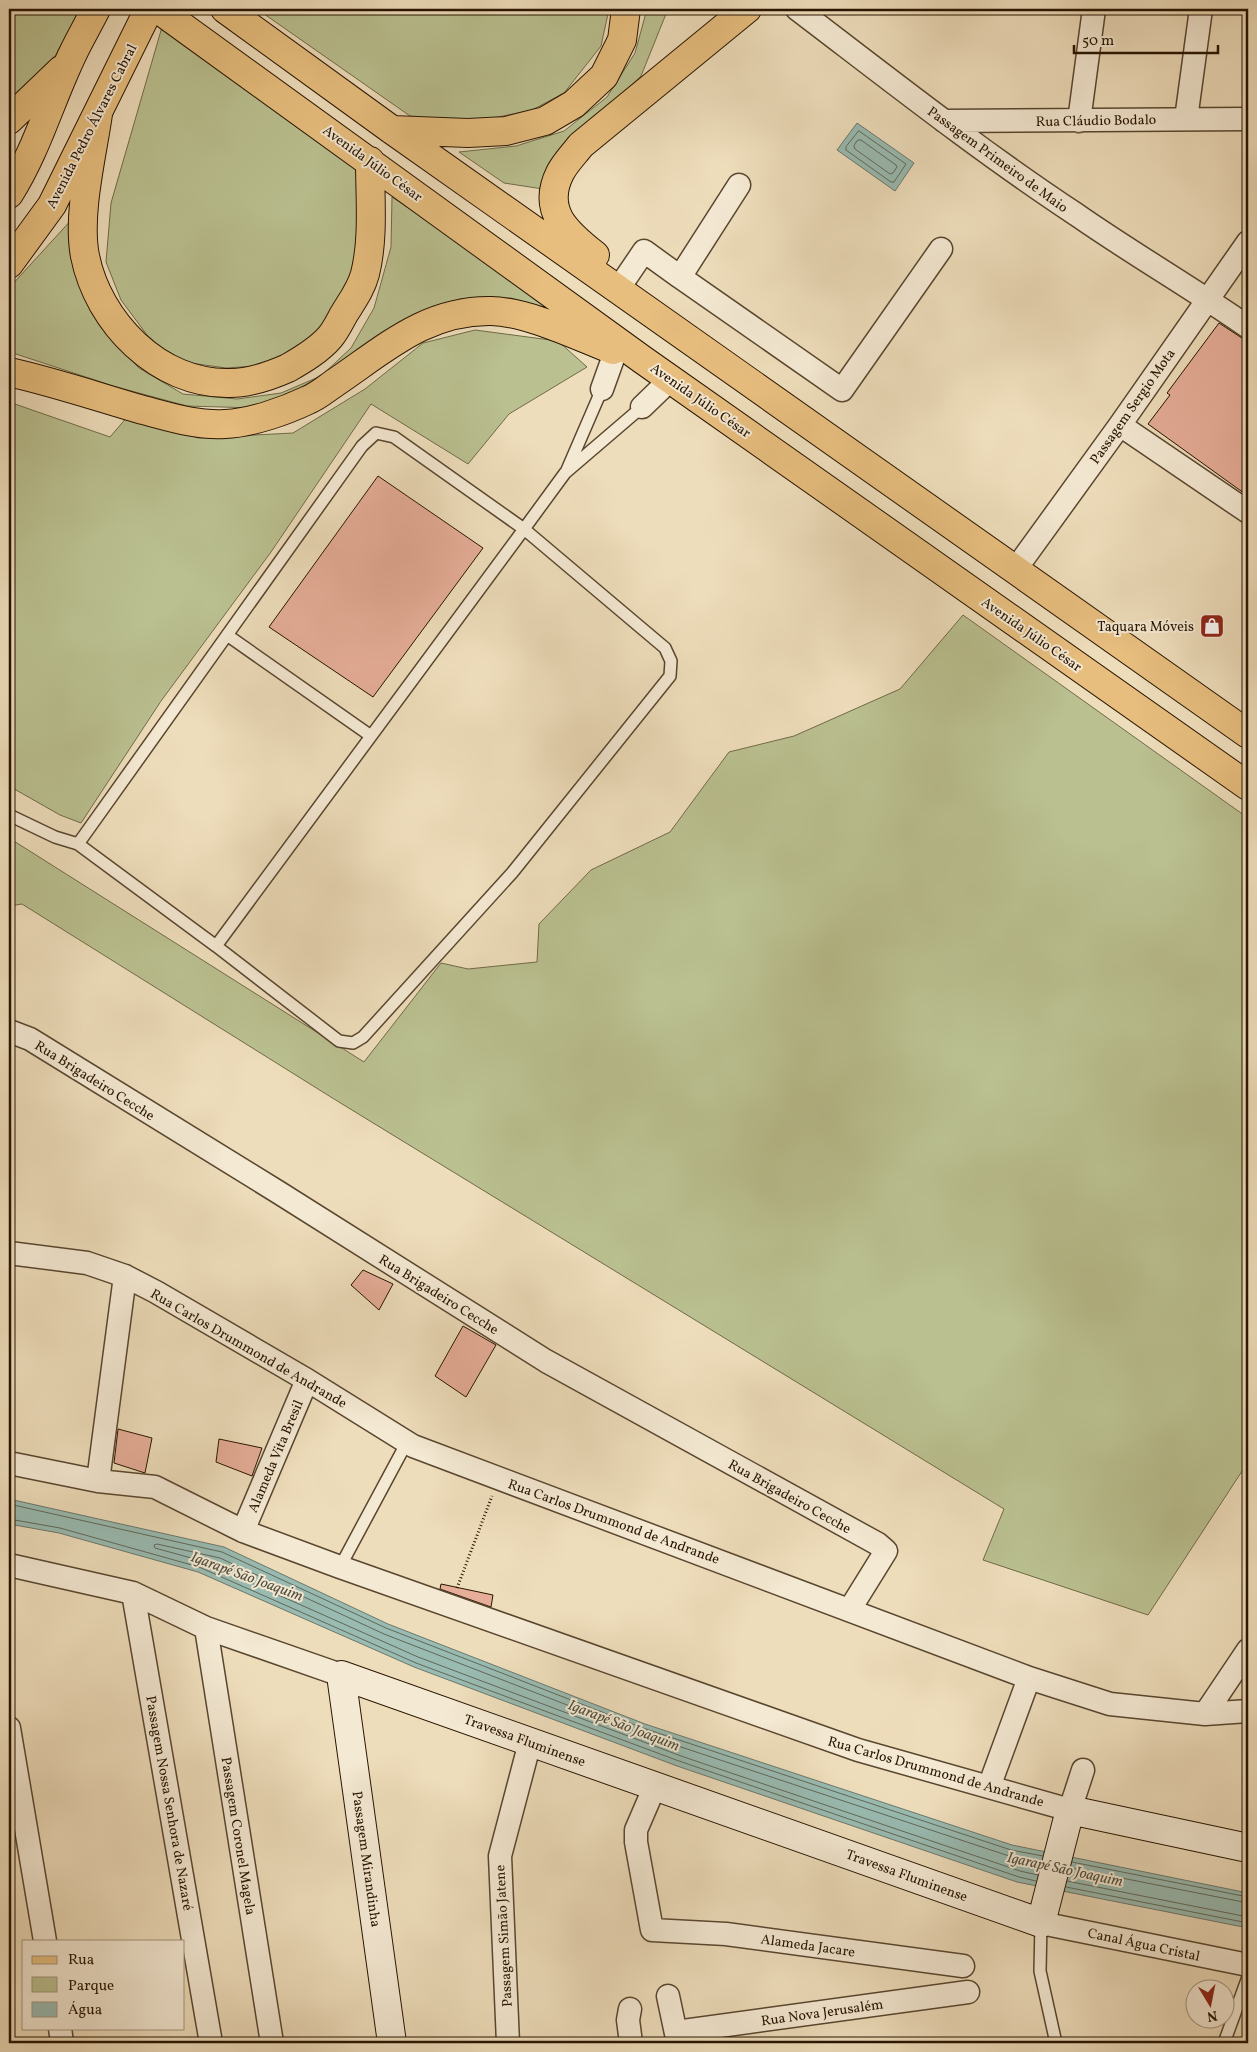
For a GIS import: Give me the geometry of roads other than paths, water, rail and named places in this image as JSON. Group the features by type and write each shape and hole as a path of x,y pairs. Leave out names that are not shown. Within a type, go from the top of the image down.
{"main road":[{"path":"9,194 20,177 68,63 96,9"},
{"name":"Avenida Pedro Álvares Cabral","path":"9,264 52,205 149,9"},
{"name":"Avenida Júlio César","path":"158,9 644,360 1248,786"},
{"path":"392,130 468,133 506,131 545,120 574,104 604,76 622,40 626,9"},
{"path":"704,350 674,311 625,279 573,238 553,208 553,197 560,172 581,145 747,9"},
{"path":"227,10 392,130 1248,734"},
{"path":"9,120 68,63"},
{"path":"98,114 83,215 85,256 95,286 104,308 134,344 172,370 207,381 230,384 268,377 302,360 330,337 356,294 364,275 370,235 370,161"},
{"path":"9,372 42,379 183,420 225,424 264,416 309,400 355,369 387,344 429,322 455,314 491,311 520,315 644,360"}],"street":[{"name":"Passagem Primeiro de Maio","path":"796,9 944,121 1077,216 1207,298 1248,327"},
{"path":"1079,121 1094,9"},
{"path":"1186,119 1201,9"},
{"name":"Rua Cláudio Bodalo","path":"944,121 1248,119"},
{"path":"680,277 739,185"},
{"name":"Passagem Sergio Mota","path":"1015,570 1120,425 1207,298 1248,242"},
{"path":"625,279 644,251 842,390 940,249"},
{"path":"602,389 616,350"},
{"path":"642,407 671,379"},
{"path":"1120,425 1248,512"},
{"name":"Rua Brigadeiro Cecche","path":"9,1031 30,1039 55,1054 546,1361 878,1544 886,1551 850,1609"},
{"name":"Rua Carlos Drummond de Andrande","path":"9,1254 87,1263 125,1276 156,1292 306,1380 407,1442 498,1479 850,1609 1029,1678 1110,1704 1205,1714 1248,1711"},
{"path":"98,1481 125,1276"},
{"name":"Alameda Vita Bresil","path":"243,1531 306,1380"},
{"name":"Rua Carlos Drummond de Andrande","path":"9,1463 98,1481 155,1487 243,1531 340,1567 858,1750 989,1787 1067,1821"},
{"name":"Travessa Fluminense","path":"9,1565 133,1593 206,1628 655,1786 1044,1911"},
{"name":"Passagem Nossa Senhora de Nazaré","path":"133,1593 211,2043"},
{"name":"Passagem Coronel Magela","path":"206,1628 272,2043"},
{"path":"1205,1714 1248,1650"},
{"name":"Passagem Mirandinha","path":"341,1675 392,2043"},
{"path":"989,1787 1029,1678"},
{"path":"9,1728 45,1940"},
{"name":"Passagem Simão Jatene","path":"508,2043 500,1856 530,1742"},
{"path":"1044,1911 1067,1821 1083,1770"},
{"name":"Alameda Jacare","path":"655,1786 636,1830 636,1842 652,1930 726,1934 963,1966"},
{"path":"1067,1821 1248,1848"},
{"name":"Canal Água Cristal","path":"1044,1911 1248,1965"},
{"name":"Rua Nova Jerusalém","path":"677,2037 968,1992"},
{"path":"668,1996 677,2037"},
{"path":"630,2009 628,2020 631,2043"},
{"path":"60,2030 62,2043"}],"lane":[{"path":"566,473 602,389"},
{"path":"216,946 566,473 642,407"},
{"path":"9,815 55,837 78,844 216,946 339,1041 353,1043 363,1037 512,872 670,676 671,661 666,648 524,529 394,438 376,433 362,446 78,844"},
{"path":"227,635 371,736"},
{"path":"340,1567 407,1442"},
{"path":"1044,1911 1040,1971 1056,2043"},
{"path":"1224,2043 1248,1977"}],"water":[{"path":"857,123 914,163 895,191 837,150"},
{"name":"Igarapé São Joaquim","path":"9,1499 224,1547 388,1624 645,1724 1012,1845 1248,1893 1248,1928 1017,1882 677,1766 414,1667 198,1572 59,1533 9,1524"}],"place":[{"name":"Taquara Móveis","path":"1212,626"}]}
